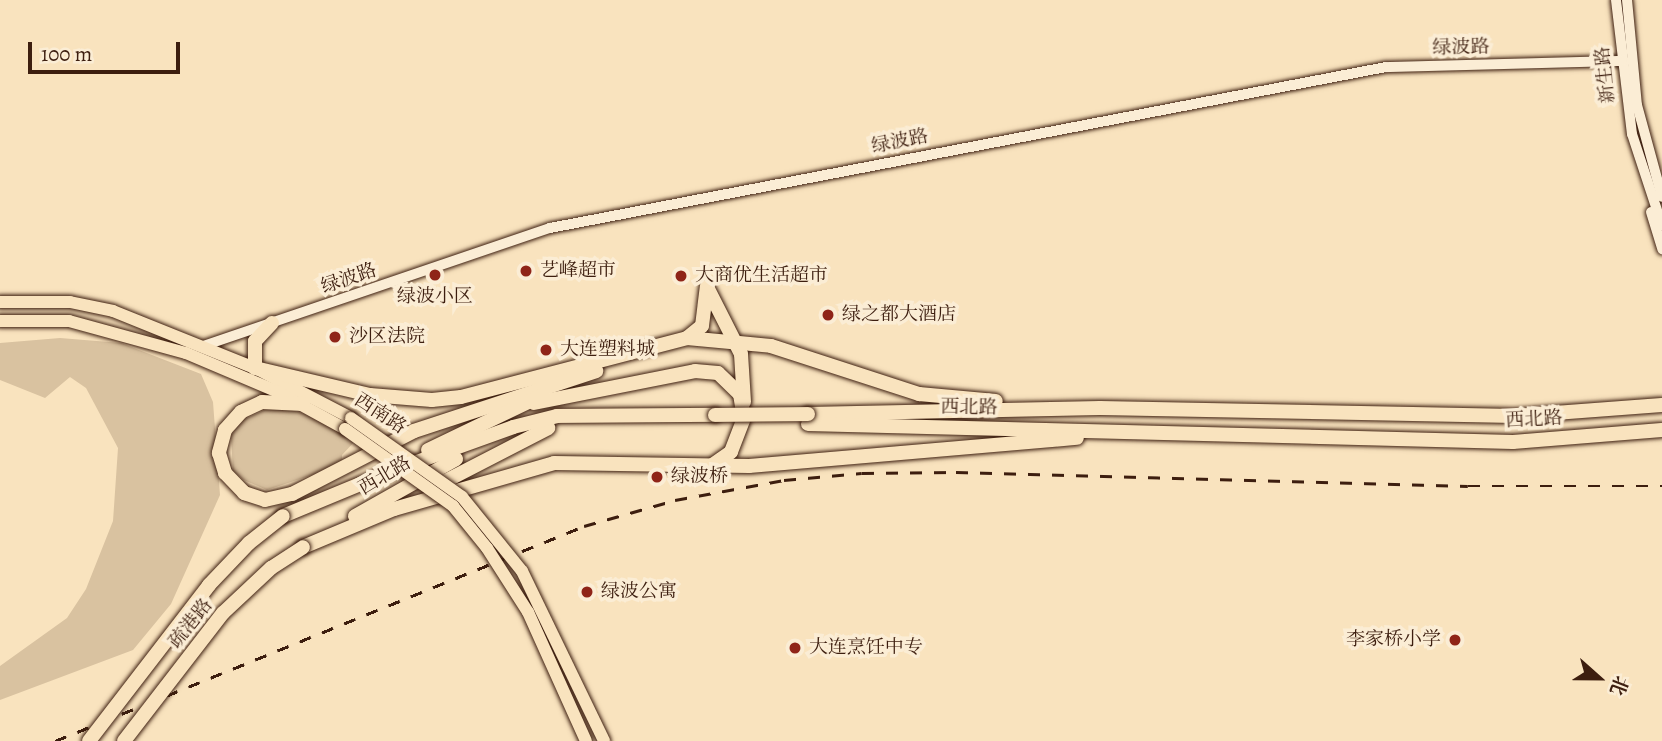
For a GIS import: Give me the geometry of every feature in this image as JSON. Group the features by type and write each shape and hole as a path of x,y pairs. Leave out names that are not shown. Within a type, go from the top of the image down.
{"highway":[{"path":"687,338 702,326 708,287 736,341 745,371 744,418 731,452 711,466"},
{"path":"272,323 256,341 255,368 370,396 432,400 687,338 736,341 809,357 919,394 1108,408"},
{"path":"89,741 209,585 249,543 283,516 643,350"},
{"path":"303,404 262,402 241,412 225,430 219,453 225,474 244,493 265,500 292,494 414,431 597,371"},
{"path":"526,403 695,371 718,373 734,386 744,402"},
{"name":"西北路","path":"283,516 389,472 513,427 557,416 715,420 808,419 1108,408 1515,416 1662,404"},
{"name":"西北路","path":"808,419 1513,442 1662,430"},
{"name":"西北路","path":"303,547 441,464 548,428 715,420"},
{"path":"303,547 394,509 548,428"},
{"path":"394,509 554,464 749,466 1019,443 1116,429"},
{"name":"疏港路","path":"124,741 223,613 271,568 303,547"}],"main road":[{"name":"西南路","path":"0,302 70,302 113,311 203,346 255,368 462,497 522,571 604,741"},
{"name":"西南路","path":"0,321 69,321 108,328 186,353 348,424 453,506 487,548 528,612 586,741"}],"street":[{"name":"新生路","path":"1616,0 1632,134 1647,188 1662,225"},
{"name":"新生路","path":"1627,0 1637,105 1646,148 1662,197"},
{"name":"绿波路","path":"203,346 550,228 1386,67 1622,61"},
{"path":"1646,148 1662,180"},
{"path":"1647,188 1662,249"}],"shaded area":[{"path":"60,338 121,343 201,374 213,402 220,495 171,604 133,650 0,700 0,666 67,618 86,589 113,521 118,448 86,388 70,377 45,398 0,380 0,343"},
{"path":"275,405 305,414 355,441 342,455 342,465 267,490 244,480 233,471 231,436 241,421"}],"railway":[{"path":"55,741 584,526 675,500 784,480 862,473 956,472 1468,486 1662,486"}],"place":[{"name":"艺峰超市","path":"526,271"},
{"name":"绿波小区","path":"435,275"},
{"name":"大商优生活超市","path":"681,276"},
{"name":"绿之都大酒店","path":"828,315"},
{"name":"沙区法院","path":"335,337"},
{"name":"大连塑料城","path":"546,350"},
{"name":"绿波桥","path":"657,477"},
{"name":"绿波公寓","path":"587,592"},
{"name":"李家桥小学","path":"1455,640"},
{"name":"大连烹饪中专","path":"795,648"}]}
